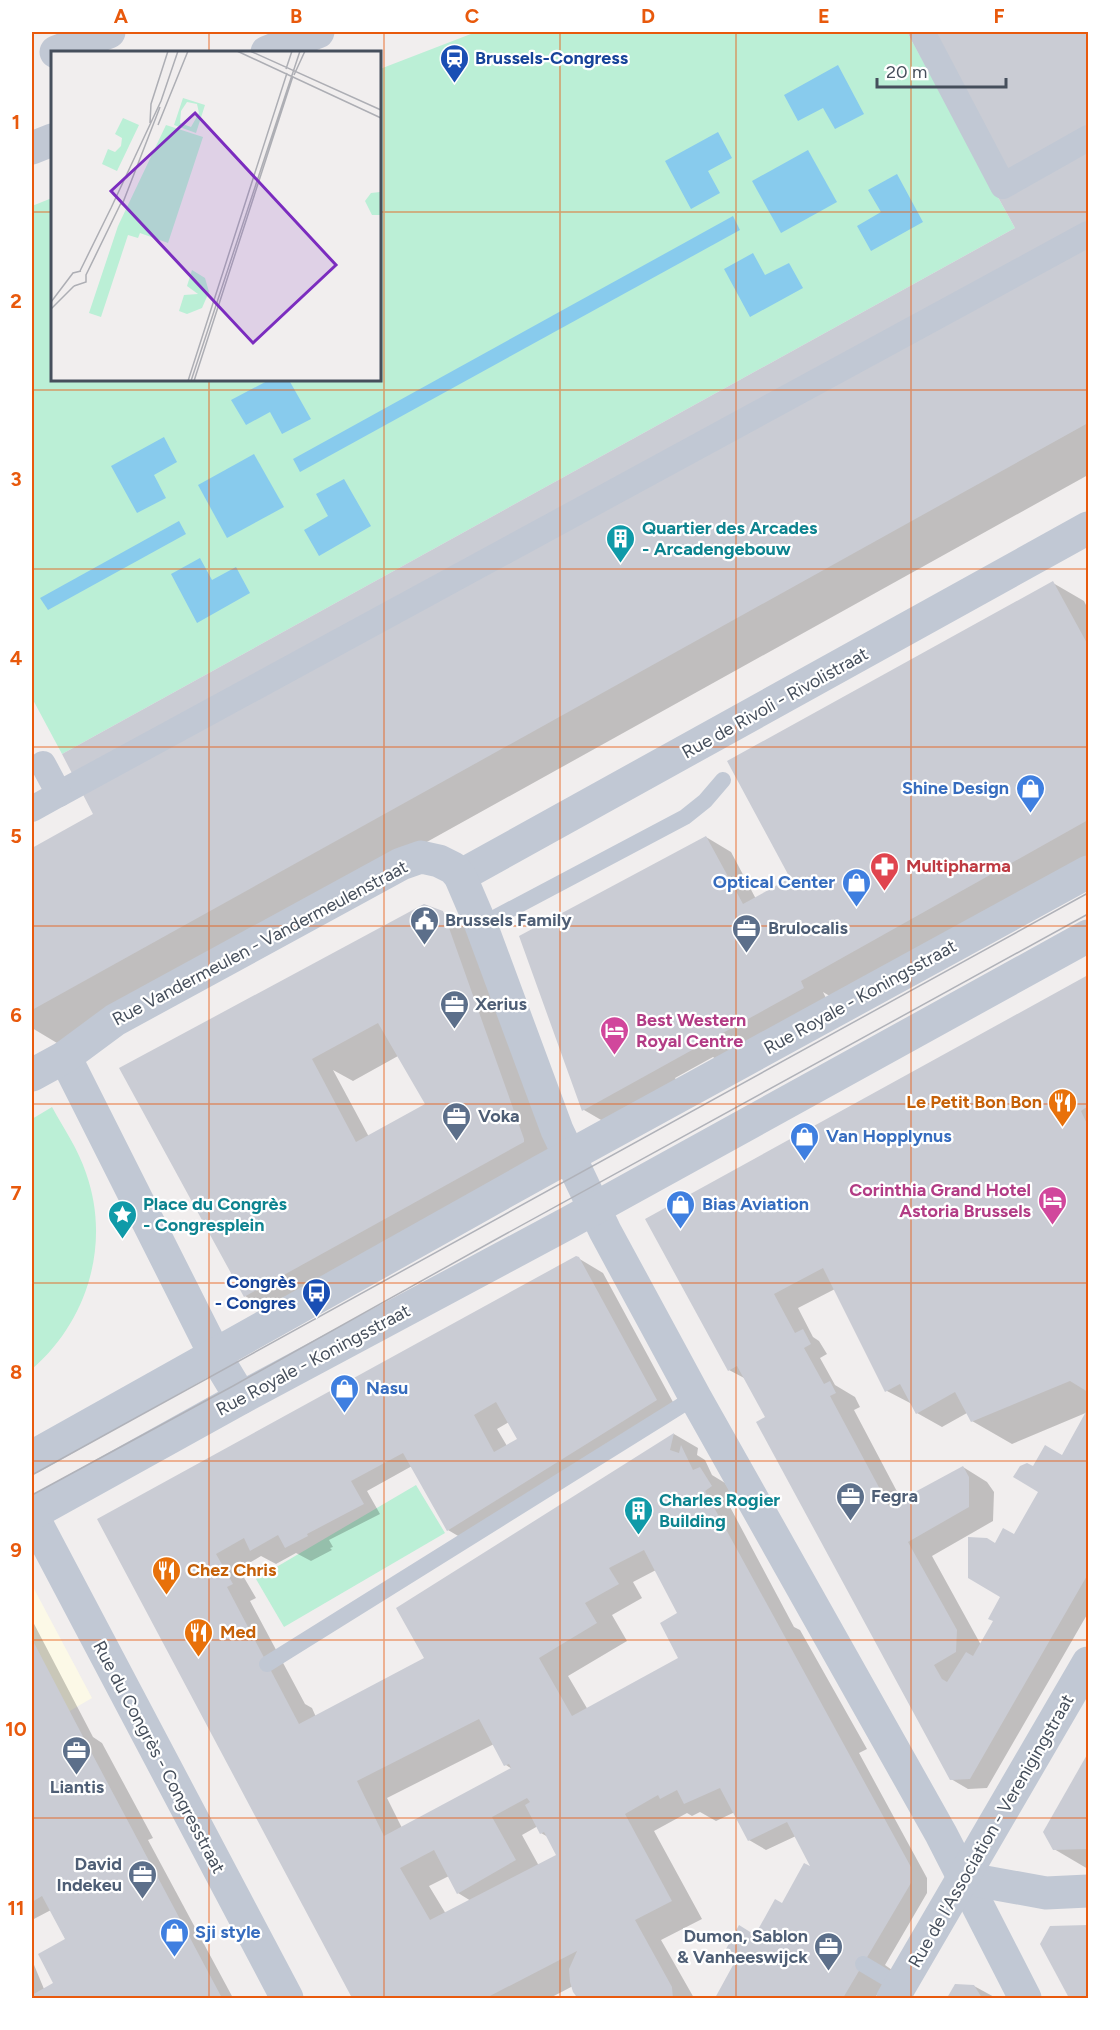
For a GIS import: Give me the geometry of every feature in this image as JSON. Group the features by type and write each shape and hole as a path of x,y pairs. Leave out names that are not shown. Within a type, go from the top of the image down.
{"street":[{"path":"59,51 109,32"},
{"path":"270,51 318,32"},
{"path":"922,32 1003,186 1089,138"},
{"path":"32,62 51,54"},
{"path":"32,148 51,140"},
{"path":"32,809 1089,234"},
{"name":"Rue de Rivoli - Rivolistraat","path":"460,876 1089,528"},
{"path":"43,764 59,794"},
{"name":"Rue Vandermeulen - Vandermeulenstraat","path":"65,1057 115,1020 401,864 421,857 439,861 453,868 460,876"},
{"name":"Rue Royale - Koningsstraat","path":"32,1457 569,1156 1089,872"},
{"path":"460,876 481,925 557,1130 595,1208 696,1397 941,1834 1025,1998"},
{"name":"Rue Royale - Koningsstraat","path":"32,1515 240,1398 595,1208 1089,936"},
{"path":"32,1075 65,1057 215,1355 240,1398"},
{"name":"Rue du Congrès - Congresstraat","path":"32,1515 287,1998"},
{"name":"Rue de l'Association - Verenigingstraat","path":"897,1992 1089,1663"},
{"path":"963,1878 1046,1893 1089,1891"}],"lane":[{"path":"481,925 685,817 705,801 723,780"},
{"path":"267,1664 696,1397"},
{"path":"863,1964 897,1992"}],"shaded area":[{"path":"32,1585 92,1698 32,1733"}],"green space":[{"path":"476,32 907,32 1015,228 62,754 32,698 32,206 51,198 51,381 381,381 381,69"},
{"path":"52,1107 75,1147 86,1173 93,1200 96,1226 95,1253 80,1304 68,1328 32,1369 32,1119"},
{"path":"416,1485 445,1533 284,1627 256,1579"}],"water":[{"path":"838,65 864,114 835,129 823,108 798,121 784,95"},
{"path":"718,132 732,158 708,171 720,193 691,209 665,161"},
{"path":"808,150 837,202 781,233 752,181"},
{"path":"897,174 923,222 871,251 857,226 881,212 868,190"},
{"path":"733,216 740,230 300,472 293,459"},
{"path":"753,253 765,275 789,263 803,288 750,317 724,269"},
{"path":"267,381 290,381 311,419 282,434 270,412 246,425 231,400"},
{"path":"164,437 177,462 154,475 166,498 137,513 111,466"},
{"path":"254,454 284,507 227,538 198,485"},
{"path":"344,479 371,526 319,556 304,530 328,516 316,494"},
{"path":"179,521 186,534 48,610 40,598"},
{"path":"200,558 212,580 236,567 250,593 197,623 171,574"}],"building":[{"name":"Quartier des Arcades - Arcadengebouw","path":"907,32 1088,32 1088,423 32,1010 32,848 93,814 62,754 1015,228"},
{"path":"1053,581 1088,645 1088,820 801,981 804,988 582,1111 519,936 706,836 743,904 790,878 727,761"},
{"path":"424,904 443,911 524,1142 244,1297 119,1068","holes":["378,1023 425,1104 356,1142 312,1059"]},
{"path":"1088,975 1088,1106 1081,1111 1088,1126 1088,1392 1070,1381 971,1422 955,1392 916,1414 900,1384 885,1392 823,1268 774,1294 795,1333 803,1329 811,1344 804,1348 824,1384 830,1381 836,1393 830,1396 889,1506 963,1466 969,1477 969,1507 908,1542 957,1630 956,1652 934,1665 942,1679 947,1682 966,1652 973,1656 993,1621 988,1619 1000,1597 968,1578 968,1537 987,1538 995,1543 1003,1528 1014,1534 1038,1492 1013,1477 1020,1466 1027,1463 1033,1466 1045,1445 1062,1455 1088,1408 1088,1574 970,1779 950,1780 756,1422 765,1417 737,1366 728,1371 645,1219"},
{"path":"576,1256 579,1257 657,1400 447,1531 403,1453 351,1481 364,1504 307,1534 308,1536 285,1548 278,1535 250,1551 244,1538 216,1554 233,1584 227,1587 299,1724 424,1658 396,1608 674,1433 670,1450 679,1453 681,1445 693,1470 700,1467 712,1486 705,1491 911,1867 911,1883 843,1998 715,1998 738,1956 726,1949 739,1925 755,1935 775,1899 782,1903 804,1863 810,1866 787,1822 748,1841 720,1788 684,1804 677,1790 660,1799 658,1795 625,1814 672,1901 635,1920 672,1987 673,1998 573,1998 576,1996 570,1982 569,1969 577,1951 486,1998 352,1998 97,1519","holes":["496,1402 517,1439 494,1452 474,1415","644,1550 677,1613 660,1623 678,1658 572,1716 539,1658 597,1623 585,1603 619,1584 609,1568","479,1719 504,1766 509,1764 511,1768 384,1836 357,1781","527,1798 530,1802 525,1805 540,1834 544,1832 556,1855 430,1920 400,1868 434,1850 457,1894 516,1860 492,1817"]},
{"path":"32,1639 222,1998 32,1998 32,1995 53,1983 38,1954 65,1939 42,1896 32,1902"},
{"path":"1088,1753 1088,1849 1053,1850 1043,1832"},
{"path":"1088,1925 1088,1998 1069,1998 1040,1944 1050,1926"},
{"path":"955,1984 974,1985 982,1998 947,1998"}],"tram line":[{"path":"32,1475 1088,893"},
{"path":"32,1495 1088,914"}],"place":[{"name":"Brussels-Congress","path":"454,84"},
{"name":"Quartier des Arcades - Arcadengebouw","path":"621,564"},
{"name":"Shine Design","path":"1030,814"},
{"name":"Multipharma","path":"885,892"},
{"name":"Optical Center","path":"856,908"},
{"name":"Brussels Family","path":"424,946"},
{"name":"Brulocalis","path":"747,954"},
{"name":"Xerius","path":"454,1030"},
{"name":"Best Western Royal Centre","path":"615,1056"},
{"name":"Le Petit Bon Bon","path":"1063,1128"},
{"name":"Voka","path":"457,1142"},
{"name":"Van Hopplynus","path":"805,1162"},
{"name":"Corinthia Grand Hotel Astoria Brussels","path":"1052,1226"},
{"name":"Bias Aviation","path":"681,1230"},
{"name":"Place du Congrès - Congresplein","path":"122,1240"},
{"name":"Congrès - Congres","path":"317,1318"},
{"name":"Nasu","path":"345,1414"},
{"name":"Fegra","path":"850,1522"},
{"name":"Charles Rogier Building","path":"638,1536"},
{"name":"Chez Chris","path":"166,1596"},
{"name":"Med","path":"199,1658"},
{"name":"Liantis","path":"77,1776"},
{"name":"David Indekeu","path":"143,1900"},
{"name":"Sji style","path":"174,1958"},
{"name":"Dumon, Sablon & Vanheeswijck","path":"829,1972"}]}
